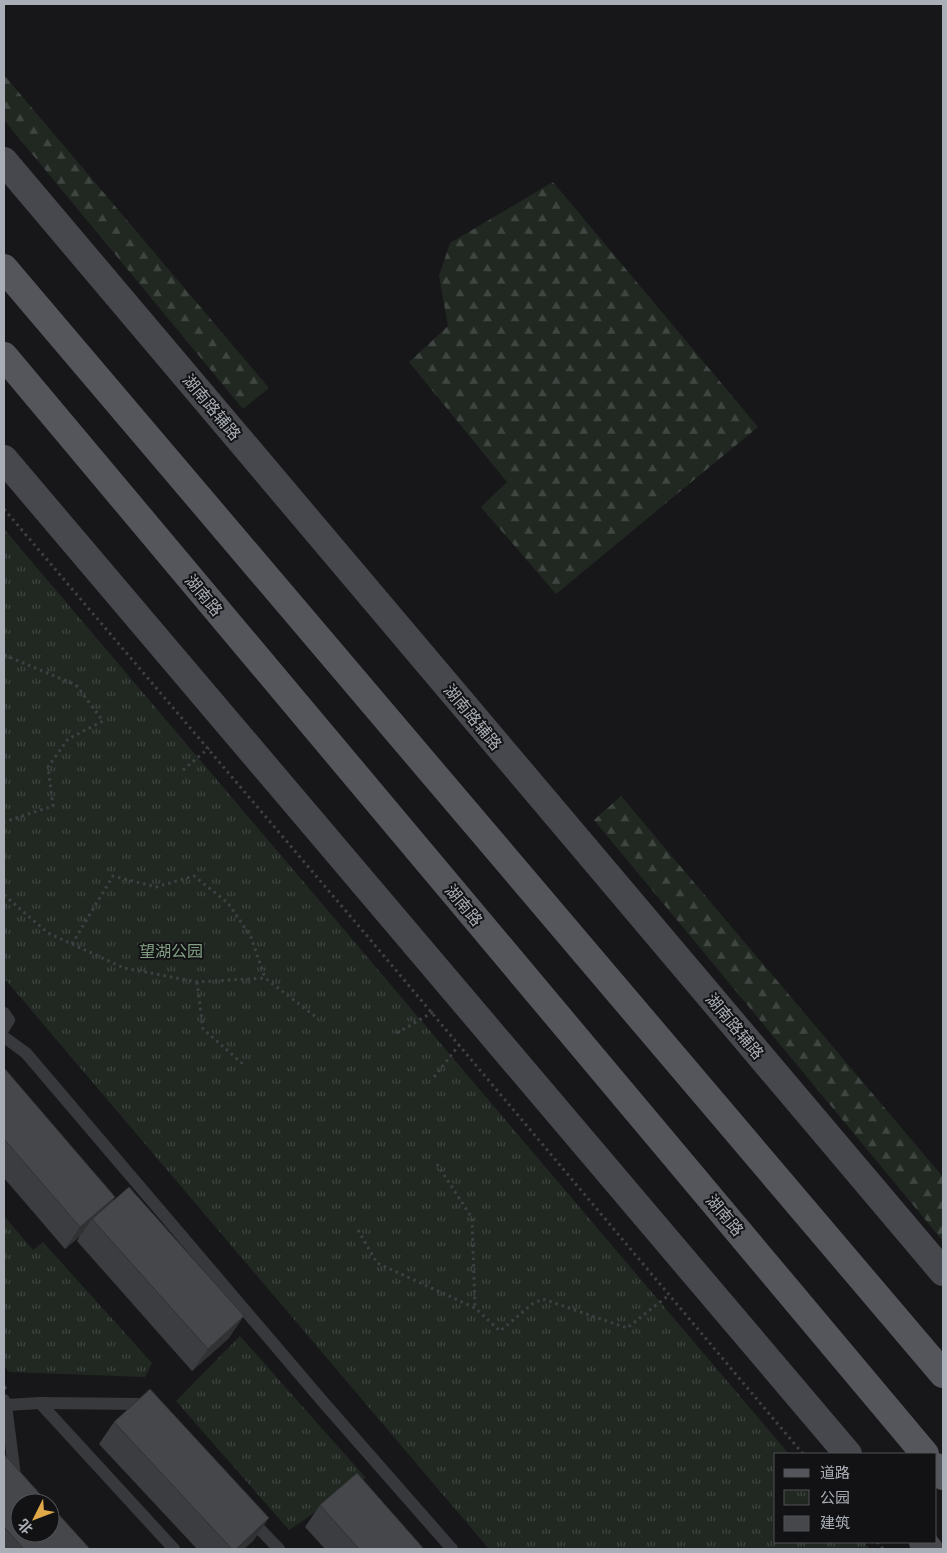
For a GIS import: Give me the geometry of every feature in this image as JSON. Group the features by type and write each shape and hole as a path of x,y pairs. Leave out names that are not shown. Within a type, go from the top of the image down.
{"main road":[{"path":"4,268 943,1374"},
{"name":"湖南路","path":"4,356 924,1453"}],"street":[{"name":"湖南路辅路","path":"4,161 943,1272"},
{"path":"4,459 847,1453"}],"lane":[{"path":"4,1013 10,1020 4,1028"},
{"path":"4,1038 26,1053 324,1403 452,1549"},
{"path":"30,1493 15,1476 5,1402 40,1404 146,1404 159,1419"},
{"path":"40,1404 174,1549"},
{"path":"239,1508 279,1549"}],"path":[{"path":"4,509 802,1453"},
{"path":"4,655 76,685 103,721 68,738 48,767 53,806 4,822"},
{"path":"182,770 232,728"},
{"path":"72,944 113,876 156,887 194,876 228,903 251,937 265,978 316,1017"},
{"path":"4,896 48,932 124,968 197,982 265,978"},
{"path":"197,982 204,1029 244,1065"},
{"path":"397,1033 460,997"},
{"path":"434,1077 480,1021"},
{"path":"437,1164 472,1218 475,1308"},
{"path":"358,1230 377,1263 475,1308 500,1331 532,1304 543,1299 627,1328 669,1296"}],"green space":[{"path":"4,75 269,388 243,409 4,120"},
{"path":"553,182 758,427 556,594 481,507 507,482 409,362 448,326 439,276 450,243"},
{"name":"望湖公园","path":"4,529 788,1453 774,1453 774,1543 865,1543 870,1549 489,1549 4,978"},
{"path":"621,796 943,1177 943,1241 594,820"},
{"path":"4,1216 33,1250 43,1242 152,1363 145,1377 9,1372 4,1366"},
{"path":"240,1336 366,1478 289,1530 176,1401"}],"building":[{"path":"5,1069 115,1197 80,1227 4,1139"},
{"path":"129,1187 244,1316 208,1349 92,1219"},
{"path":"150,1389 269,1518 236,1549 232,1549 114,1422"},
{"path":"4,1454 39,1493 10,1493 10,1534 4,1527"},
{"path":"357,1473 424,1549 359,1549 320,1505"},
{"path":"60,1516 90,1549 24,1549 19,1543 60,1543"}]}
